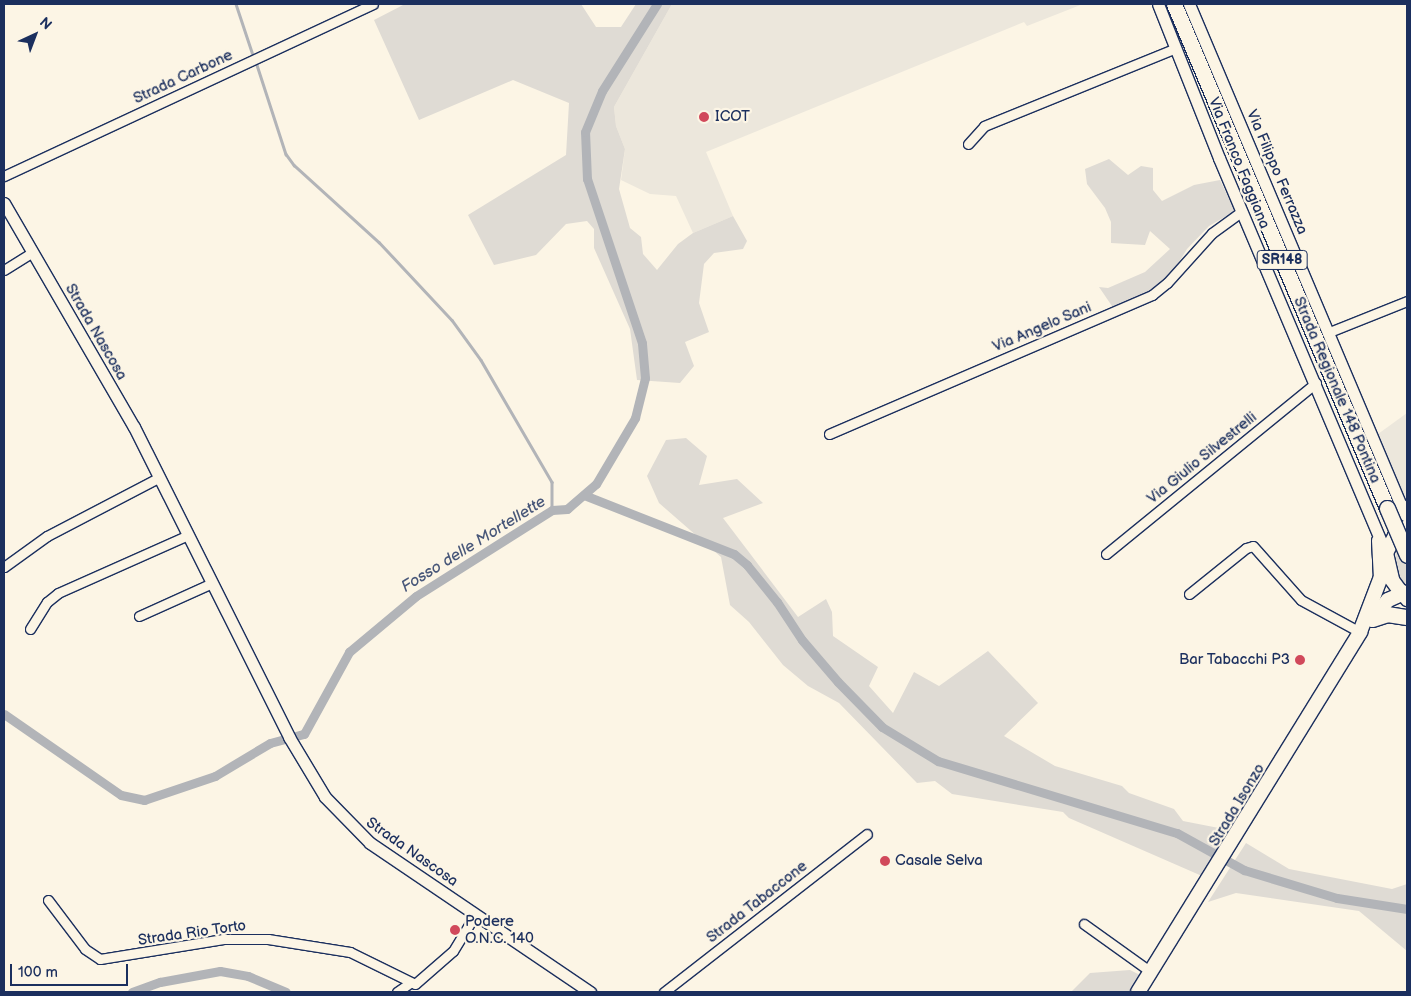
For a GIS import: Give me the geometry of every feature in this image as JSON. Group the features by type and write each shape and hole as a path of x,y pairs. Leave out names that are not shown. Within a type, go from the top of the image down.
{"main road":[{"name":"Strada Regionale 148 Pontina","path":"1174,4 1407,556"},
{"path":"1360,632 1380,584 1386,557 1395,536 1407,527"},
{"path":"1360,632 1388,600 1406,595 1392,580 1386,557"},
{"path":"1372,619 1391,614 1407,617"},
{"name":"Strada Isonzo","path":"1138,992 1216,870 1360,632"}],"street":[{"name":"Strada Carbone","path":"4,176 374,4"},
{"name":"Via Franco Faggiana","path":"1158,4 1242,211 1316,383 1386,557"},
{"name":"Via Filippo Ferrazza","path":"1188,4 1327,333 1406,513"},
{"path":"968,144 984,126 1176,48"},
{"name":"Strada Nascosa","path":"4,203 160,477 285,728 321,791 353,829 590,992"},
{"name":"Via Angelo Sani","path":"829,434 1152,295 1168,283 1212,232 1242,211"},
{"path":"4,270 33,252"},
{"path":"1327,333 1407,301"},
{"name":"Via Giulio Silvestrelli","path":"1106,554 1316,383"},
{"path":"4,567 47,536 160,477"},
{"path":"1374,524 1380,584"},
{"path":"30,630 47,602 58,593 188,535"},
{"path":"1189,594 1246,548 1253,546 1298,597 1360,632"},
{"path":"139,616 212,582"},
{"name":"Strada Tabaccone","path":"664,992 867,834"},
{"name":"Strada Rio Torto","path":"48,900 85,949 100,959 223,940 268,939 350,952 410,983"},
{"path":"397,992 410,983 419,983 453,951 475,914"},
{"path":"1084,924 1151,972"}],"shaded area":[{"path":"405,4 581,4 596,27 621,27 636,4 672,4 614,107 616,126 625,149 619,189 630,228 641,237 643,254 657,270 678,244 693,233 733,216 747,241 743,249 714,253 704,264 699,303 709,332 685,342 694,366 680,383 637,380 630,329 594,248 594,229 587,221 566,224 536,255 494,265 468,215 566,155 569,103 513,80 419,120 374,20"},
{"name":"ICOT","path":"672,4 1083,4 1027,26 1024,22 706,152 733,216 693,233 676,196 650,194 621,180 625,149 616,126 614,107"},
{"path":"1109,159 1128,175 1141,166 1153,168 1153,190 1162,201 1194,185 1220,180 1235,211 1209,226 1187,249 1171,275 1158,286 1114,309 1099,287 1108,288 1145,272 1170,249 1150,231 1145,245 1111,243 1111,222 1105,208 1087,184 1085,169"},
{"path":"1407,413 1407,502 1378,434"},
{"path":"686,438 707,456 699,485 737,479 763,503 723,518 798,617 826,599 832,612 833,636 878,667 869,686 893,713 914,672 939,686 988,651 1038,703 1004,736 1055,766 1122,786 1129,793 1174,809 1183,821 1229,830 1202,876 1069,818 1063,812 952,794 935,781 917,783 839,703 808,686 783,665 749,622 730,605 721,557 659,503 647,476 666,440"},
{"path":"1407,536 1407,586 1399,578 1395,558 1397,545"},
{"path":"1246,843 1289,869 1392,889 1407,884 1407,951 1359,911 1236,893 1208,902"},
{"path":"1130,970 1140,975 1129,992 1071,992 1090,973"}],"waterway":[{"path":"236,4 253,55"},
{"name":"Fosso delle Mortellette","path":"4,714 121,795 144,800 215,776 270,743 304,734 349,652 416,596 552,510 567,509 596,484 635,418 645,378 642,343 587,179 585,132 602,91 657,4"},
{"path":"257,65 286,154 294,165 379,242 452,320 481,360 552,482 552,510"},
{"path":"584,495 734,554 747,565 777,602 802,640 838,682 882,727 938,761 1177,833 1244,870 1337,898 1407,909"},
{"path":"132,992 160,982 220,971 248,976 286,992"}],"place":[{"name":"ICOT","path":"704,117"},
{"name":"Bar Tabacchi P3","path":"1300,660"},
{"name":"Casale Selva","path":"885,861"},
{"name":"Podere O.N.C. 140","path":"455,930"}]}
